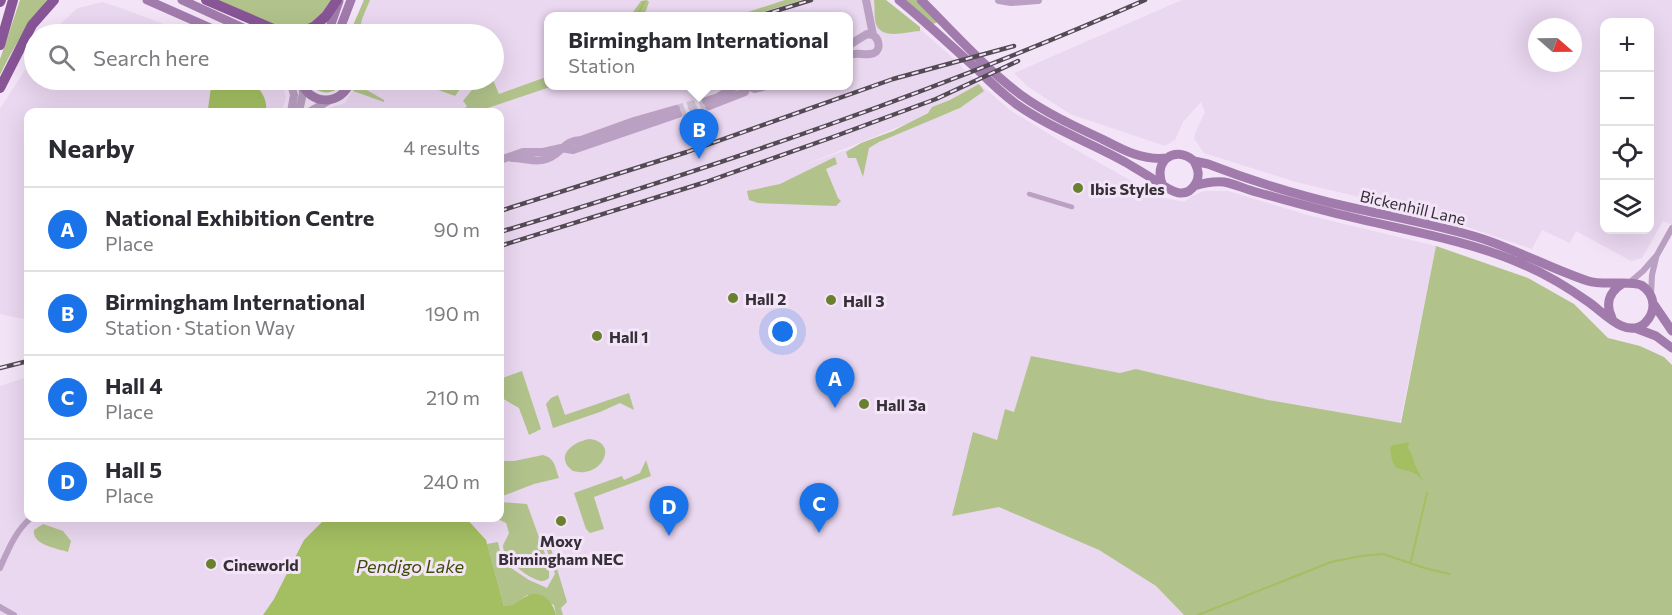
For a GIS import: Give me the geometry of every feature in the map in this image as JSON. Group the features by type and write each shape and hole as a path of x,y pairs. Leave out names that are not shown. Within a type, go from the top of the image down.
{"highway":[{"path":"0,45 13,0"},
{"path":"34,24 54,0"},
{"path":"206,0 262,24"},
{"path":"317,24 338,0"},
{"path":"0,88 24,42"}],"main road":[{"path":"147,0 201,24"},
{"path":"182,0 234,24"},
{"path":"331,24 338,0"},
{"path":"342,24 351,0"},
{"path":"899,0 1014,102 1043,122 1123,161 1168,190 1186,192 1194,186 1198,174 1194,161 1182,155 1151,159 1138,156 1053,114 1021,94 965,44 921,0"},
{"path":"305,90 318,98 330,100 337,98 347,90"},
{"path":"1163,186 1159,173 1162,164 1169,157"},
{"name":"Bickenhill Lane","path":"1194,161 1290,192 1482,239 1525,254 1589,282 1626,283"},
{"name":"Bickenhill Lane","path":"1194,186 1226,182 1343,215 1444,238 1492,253 1521,263 1553,279 1613,320"},
{"path":"1672,331 1642,285 1626,283 1618,287 1610,296 1608,309 1613,320 1623,327 1635,328 1656,336 1672,348"},
{"path":"1635,328 1647,321 1650,316 1652,299"}],"street":[{"path":"853,54 863,52 871,54 877,50 880,43 873,34 866,0"},
{"path":"999,0 1011,2 1038,0"},
{"path":"853,43 867,34 873,34"},
{"path":"862,38 860,44 863,52"},
{"path":"292,108 293,90"},
{"path":"300,108 302,90"},
{"path":"729,90 707,103 746,90"},
{"path":"316,108 330,100"},
{"path":"504,159 523,152 543,152 561,148 572,141 581,140 634,121 677,111"},
{"path":"1029,194 1072,207"},
{"path":"1626,283 1643,271 1657,255 1672,228"},
{"path":"1652,299 1652,275 1657,255"},
{"path":"0,568 15,538 26,522"},
{"path":"0,607 14,615"}],"shaded area":[{"path":"20,0 47,0 30,24 24,24 24,33 0,75 0,59"},
{"path":"212,0 333,0 331,5 311,24 273,24"},
{"path":"363,0 886,0 951,56 979,84 947,105 911,122 799,167 957,110 981,85 1010,110 1160,197 1184,202 1204,191 1228,191 1311,216 1436,246 1400,423 1268,400 1136,369 1120,373 1031,357 1014,412 1005,409 997,440 973,433 988,508 999,506 1099,550 1156,586 1184,615 0,615 0,386 24,378 24,522 504,522 504,108 328,108 345,103 353,90 504,90 504,24 355,24"},
{"path":"364,0 370,0 361,24 354,23"},
{"path":"785,0 802,0 763,12 748,12"},
{"path":"874,0 886,0 920,27 920,31 889,34 879,29 875,22"},
{"path":"904,0 916,0 938,22 933,24"},
{"path":"1182,0 1672,0 1672,225 1663,221 1642,258 1631,261 1576,231 1570,243 1542,230 1532,249 1427,213 1296,182 1204,153 1194,138 1205,112 1201,102 1183,122 1175,140 1165,146 1070,114 1027,86 1014,73"},
{"path":"641,1 649,2 645,12 633,12"},
{"path":"102,2 163,24 60,24 78,8"},
{"path":"24,72 24,90 284,90 286,97 283,108 24,108 24,319 0,314 0,109"},
{"path":"544,78 544,89 488,108 465,108 467,106 463,101 472,90 497,90 499,94"},
{"path":"979,84 984,91 960,108 869,148 863,177 856,158 848,158 846,152 861,143 893,131 928,113 932,107"},
{"path":"317,90 335,90 331,92"},
{"path":"367,90 384,102 353,91"},
{"path":"438,90 459,90 455,96"},
{"path":"835,157 837,164 826,169 841,201 836,206 758,203 749,200 747,191 780,184"},
{"path":"1436,246 1528,278 1574,304 1608,338 1640,346 1664,357 1672,365 1672,615 1184,615 1156,586 1099,550 999,507 952,516 973,432 997,440 1005,409 1014,412 1031,356 1120,373 1136,369 1268,400 1401,423"},
{"path":"522,371 541,429 529,435 519,408 504,399 504,378"},
{"path":"629,393 634,410 620,403 553,428 546,404 558,395 565,415"},
{"path":"590,439 599,442 604,447 603,460 592,470 573,471 567,465 565,455 572,446"},
{"path":"547,456 552,461 559,478 534,484 504,495 504,461"},
{"path":"646,460 651,476 594,497 604,529 590,533 586,529 574,493 622,476 624,480 640,473"},
{"path":"504,502 527,504 549,565 549,578 541,581 530,577 507,557 503,546 509,533 504,522"},
{"path":"43,524 63,531 71,541 68,552 46,545 37,539 34,530"},
{"path":"498,542 502,562 529,580 547,588 555,574 545,544 549,542 567,602 561,608 563,615 556,615 554,605 527,595 512,607 504,606 487,544"}],"water":[{"path":"211,90 260,90 266,107 266,108 208,108"},
{"path":"1409,442 1408,448 1423,481 1414,473 1395,467 1392,460 1390,448 1393,445"},
{"name":"Pendigo Lake","path":"322,522 470,522 486,540 504,606 537,594 549,601 556,615 263,615 274,599 304,540"}],"waterway":[{"path":"639,12 644,2"},
{"path":"1411,561 1427,493"},
{"path":"1198,615 1331,562 1361,556 1383,554 1450,574"}],"tunnel":[{"path":"676,109 706,101"},
{"path":"678,114 709,106"}],"railway":[{"path":"772,12 811,0"},
{"path":"504,231 663,181 826,126 987,66 1145,0"},
{"path":"504,210 687,152 893,79 1014,46"},
{"path":"504,245 706,182 833,137 936,99 1018,61"},
{"path":"0,368 24,362"}],"place":[{"name":"Birmingham International","path":"699,159"},
{"name":"Ibis Styles","path":"1078,188"},
{"name":"Hall 2","path":"733,298"},
{"name":"Hall 3","path":"831,300"},
{"name":"Hall 1","path":"597,336"},
{"name":"Hall 3a","path":"864,404"},
{"name":"National Exhibition Centre","path":"835,408"},
{"name":"Moxy Birmingham NEC","path":"561,521"},
{"name":"Hall 4","path":"819,533"},
{"name":"Hall 5","path":"669,536"},
{"name":"Cineworld","path":"211,564"}]}
